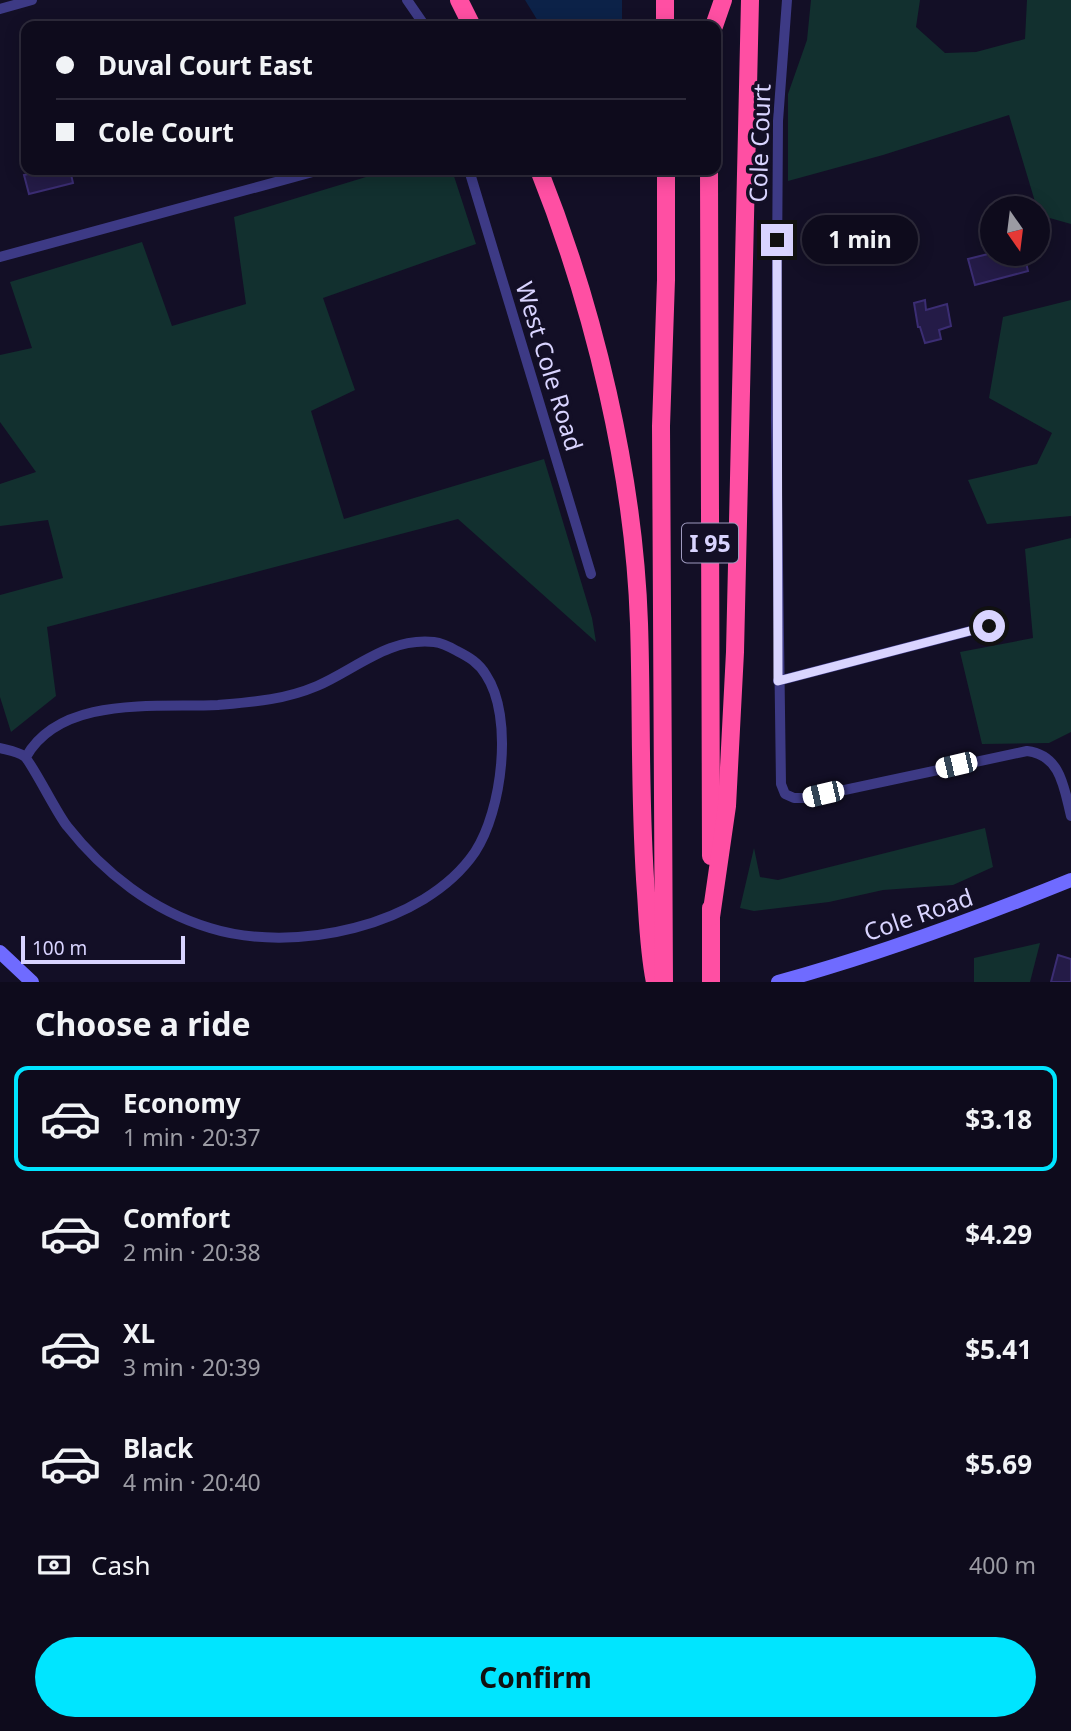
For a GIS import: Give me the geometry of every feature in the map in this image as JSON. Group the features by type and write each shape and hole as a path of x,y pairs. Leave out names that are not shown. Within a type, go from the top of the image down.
{"highway":[{"path":"459,0 470,21"},
{"path":"665,0 665,21"},
{"path":"709,0 711,21"},
{"path":"713,21 723,0"},
{"path":"711,917 727,806 734,665 742,428 750,0"},
{"path":"541,175 579,286 600,362 617,442 628,517 639,619 644,860 655,982"},
{"name":"I 95","path":"664,982 661,426 666,175"},
{"name":"I 95","path":"709,175 711,982"}],"street":[{"path":"0,9 32,0"},
{"path":"407,0 422,21"},
{"name":"Cole Court","path":"787,0 778,121 778,681 779,772 785,794 794,798 807,798 1027,751 1044,754 1058,771 1071,816"},
{"path":"0,257 302,175"},
{"name":"West Cole Road","path":"471,175 591,574"},
{"path":"778,681 989,626"},
{"path":"0,748 26,757 67,826 97,860 136,892 186,920 210,929 283,940 323,935 410,907 439,891 455,877 477,850 494,814 499,791 499,706 493,686 473,660 439,642 413,642 392,647 316,686 261,703 84,712 49,729 33,744 26,757"},
{"name":"Cole Road","path":"778,982 843,964 992,912 1071,880"},
{"path":"0,952 32,982"}],"green space":[{"path":"811,0 920,0 916,27 945,53 976,52 1025,39 1027,0 1071,0 1071,224 1050,218 1050,196 1033,196 1009,115 883,155 788,181 788,94 807,40"},
{"path":"373,175 454,175 476,244 323,298 355,390 311,411 344,519 544,459 592,618 596,642 458,519 47,627 56,696 11,732 0,697 0,595 63,578 48,520 0,526 0,484 36,472 0,422 0,355 32,348 10,282 142,242 172,326 246,304 234,217"},
{"path":"1071,300 1071,516 987,524 968,480 1037,464 1052,433 989,398 1003,317"},
{"path":"1071,538 1071,732 1049,743 982,744 960,652 1033,638 1025,549"},
{"path":"985,828 993,867 953,885 883,890 829,902 754,911 740,908 754,848 760,877 778,880"},
{"path":"1040,943 1030,982 974,982 974,958"}],"water":[{"path":"525,0 622,0 622,21 538,21"}],"building":[{"path":"24,175 71,175 73,183 29,194"},
{"path":"980,256 980,266 1027,266 1028,271 975,285 968,259"},
{"path":"925,300 926,310 947,304 951,326 939,330 941,339 925,343 918,327 914,303"},
{"path":"1058,955 1071,959 1071,982 1051,982"}],"route":[{"path":"777,240 778,681 989,626"}]}
